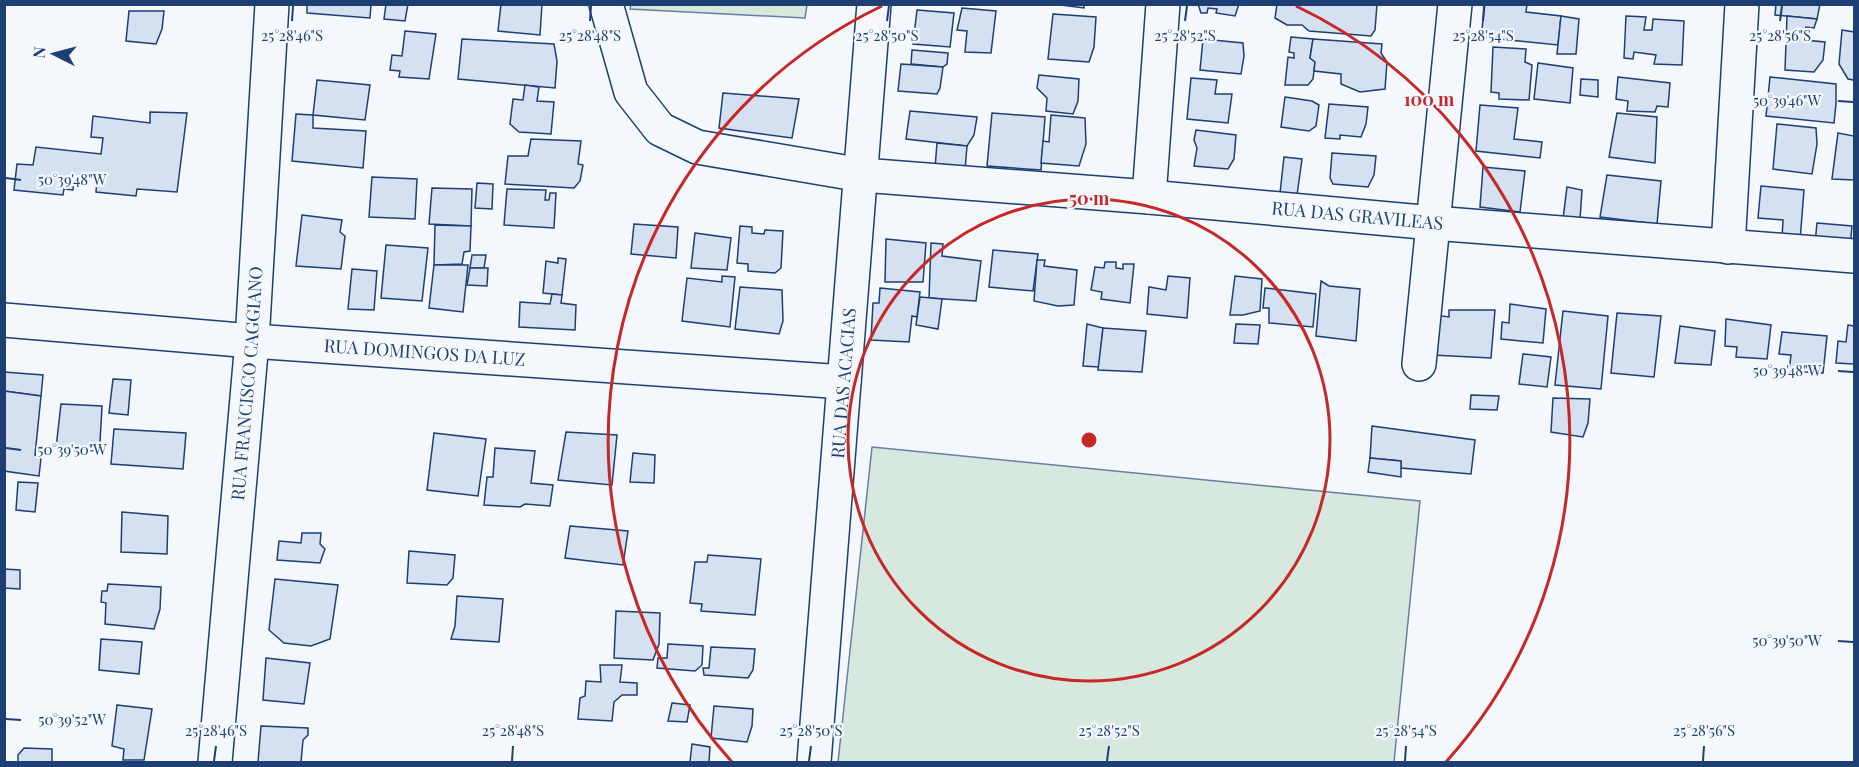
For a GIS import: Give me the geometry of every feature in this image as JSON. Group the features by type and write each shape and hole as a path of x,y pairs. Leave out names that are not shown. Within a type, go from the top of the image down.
{"street":[{"name":"RUA FRANCISCO CAGGIANO","path":"215,762 252,341 272,4"},
{"name":"RUA DAS GRAVILEAS","path":"606,4 631,92 660,129 697,147 862,175 1149,197 1433,224 1854,256"},
{"name":"RUA DAS ACACIAS","path":"814,762 874,4"},
{"path":"1149,197 1163,4"},
{"path":"1419,364 1455,4"},
{"path":"1728,247 1742,4"},
{"name":"RUA DOMINGOS DA LUZ","path":"4,320 252,341 844,382"}],"shaded area":[{"path":"631,4 807,5 805,18 630,9"},
{"path":"872,447 1420,501 1394,762 838,762"}],"building":[{"path":"307,4 371,4 370,18 307,13"},
{"path":"386,4 408,4 405,21 384,19"},
{"path":"501,4 542,4 540,35 498,31"},
{"path":"1052,4 1084,4 1084,8"},
{"path":"1198,4 1239,4 1235,16 1216,13 1217,9 1208,8 1207,13 1201,13"},
{"path":"1277,4 1377,4 1375,30 1371,36 1309,31 1302,25 1287,25 1275,18"},
{"path":"1485,4 1527,4 1526,12 1561,16 1558,45 1481,37"},
{"path":"1776,4 1820,4 1817,19 1775,15"},
{"path":"962,8 996,11 991,53 965,52 967,31 957,30"},
{"path":"917,10 954,13 950,47 913,44"},
{"path":"129,11 164,11 162,29 156,44 126,41"},
{"path":"1053,14 1096,17 1094,47 1089,62 1048,59"},
{"path":"1561,16 1579,19 1576,54 1557,54"},
{"path":"1626,16 1646,17 1644,30 1652,30 1653,19 1684,21 1682,65 1654,64 1656,55 1634,52 1633,59 1624,58"},
{"path":"1787,16 1817,19 1814,28 1806,27 1804,40 1825,42 1823,60 1814,72 1785,70"},
{"path":"1842,30 1854,32 1854,80 1848,79 1839,64"},
{"path":"405,31 436,34 429,79 399,77 400,71 390,70 392,55 402,56"},
{"path":"1291,37 1313,39 1310,58 1315,62 1313,79 1308,85 1285,85 1288,57 1294,58 1294,53 1289,52"},
{"path":"462,39 554,44 557,61 555,88 458,79"},
{"path":"1203,39 1243,43 1244,56 1241,74 1200,70"},
{"path":"1313,39 1382,44 1381,53 1387,62 1385,89 1360,92 1341,84 1341,74 1314,71 1315,62 1310,58"},
{"path":"1493,47 1526,49 1525,62 1532,65 1529,100 1499,99 1499,93 1491,92"},
{"path":"912,50 948,53 947,64 943,67 911,64"},
{"path":"1538,63 1573,68 1570,103 1534,99"},
{"path":"901,64 943,67 937,94 898,91"},
{"path":"1039,75 1079,79 1078,101 1073,114 1046,111 1047,98 1037,88"},
{"path":"1618,77 1670,83 1668,107 1657,106 1655,112 1627,111 1628,101 1616,99"},
{"path":"1770,77 1836,84 1834,123 1766,116"},
{"path":"1191,78 1217,80 1215,94 1232,94 1228,123 1187,119"},
{"path":"1581,79 1598,80 1598,97 1580,95"},
{"path":"317,80 370,85 365,120 313,115"},
{"path":"525,85 539,87 537,101 554,102 551,134 519,132 510,124 513,99 523,100"},
{"path":"723,93 799,99 792,138 719,128"},
{"path":"1285,97 1312,101 1319,105 1316,126 1309,131 1281,127"},
{"path":"1329,104 1368,107 1366,124 1361,137 1340,135 1340,139 1325,138"},
{"path":"1480,105 1518,108 1514,139 1542,142 1540,158 1476,151"},
{"path":"910,111 977,117 974,135 967,146 906,139"},
{"path":"150,112 187,113 177,192 137,189 136,196 96,192 97,179 74,178 73,190 64,189 63,195 14,190 17,164 33,165 36,147 101,154 103,138 91,137 93,116 150,123"},
{"path":"992,113 1045,117 1041,170 987,166"},
{"path":"1617,113 1657,117 1655,163 1609,157"},
{"path":"296,114 313,115 313,128 366,131 363,168 292,161"},
{"path":"1051,115 1085,118 1086,144 1079,166 1041,163 1043,141 1049,142"},
{"path":"1777,124 1816,128 1817,144 1812,174 1773,169"},
{"path":"1196,130 1236,135 1234,159 1228,169 1194,166 1197,148 1194,140"},
{"path":"1838,133 1854,136 1854,180 1832,179"},
{"path":"531,139 581,141 578,164 583,165 580,181 574,188 505,184 508,156 528,156"},
{"path":"937,143 967,146 965,170 935,168"},
{"path":"1332,153 1376,156 1374,175 1368,187 1333,184 1330,178"},
{"path":"1284,157 1302,159 1297,195 1280,193"},
{"path":"1483,167 1525,171 1520,212 1480,207"},
{"path":"1607,175 1661,181 1657,224 1600,217"},
{"path":"372,177 417,179 415,219 369,217"},
{"path":"477,183 493,184 492,209 475,208"},
{"path":"1761,186 1804,190 1800,241 1782,239 1783,220 1758,218"},
{"path":"1567,187 1582,190 1580,219 1563,219"},
{"path":"432,188 472,189 471,226 429,224"},
{"path":"507,189 546,190 545,200 549,200 550,193 556,193 554,228 504,225"},
{"path":"302,215 342,220 340,232 345,236 341,269 296,266"},
{"path":"1817,223 1852,226 1850,247 1815,243"},
{"path":"634,224 678,227 676,258 631,254"},
{"path":"435,225 471,226 470,251 464,252 462,264 434,265"},
{"path":"740,226 752,227 752,233 764,234 765,230 783,231 781,268 775,273 748,271 748,264 737,263"},
{"path":"695,233 731,238 727,270 691,268"},
{"path":"886,239 926,243 923,282 885,282"},
{"path":"931,243 943,244 942,256 981,261 976,301 929,298"},
{"path":"386,245 428,248 422,301 381,298"},
{"path":"993,250 1038,254 1033,291 989,287"},
{"path":"472,255 486,255 484,268 470,268"},
{"path":"558,258 566,259 562,295 543,293 546,261 558,263"},
{"path":"1037,260 1045,260 1044,266 1077,270 1074,305 1058,306 1034,301"},
{"path":"1105,262 1116,262 1116,268 1123,269 1123,264 1134,264 1130,303 1101,299 1102,292 1091,290 1095,267 1104,268"},
{"path":"434,265 468,265 463,312 429,308"},
{"path":"470,268 488,268 487,286 467,285"},
{"path":"352,269 377,271 374,310 348,309"},
{"path":"722,276 735,277 730,327 682,321 687,278 722,282"},
{"path":"1168,276 1190,278 1187,318 1147,314 1149,287 1166,290"},
{"path":"1235,276 1262,279 1260,311 1230,315"},
{"path":"1321,281 1329,286 1360,289 1356,341 1316,336"},
{"path":"740,287 782,290 783,321 779,334 735,329"},
{"path":"880,288 920,292 917,317 912,316 909,342 871,340 873,303 879,303"},
{"path":"1265,288 1316,294 1313,327 1269,323 1269,308 1263,308"},
{"path":"552,294 562,295 561,303 576,305 575,330 519,327 520,302 550,304"},
{"path":"920,297 942,299 938,329 916,325"},
{"path":"1510,304 1546,309 1543,343 1501,339 1502,322 1509,323"},
{"path":"1449,310 1495,310 1491,358 1432,355 1435,315 1449,317"},
{"path":"1563,311 1608,316 1601,389 1555,385"},
{"path":"1617,313 1661,316 1654,377 1611,373"},
{"path":"1726,319 1771,325 1767,359 1736,357 1737,347 1725,346"},
{"path":"1087,324 1103,328 1099,367 1083,366"},
{"path":"1236,324 1260,325 1258,344 1234,343"},
{"path":"1848,325 1854,326 1854,364 1836,363 1838,341 1846,342"},
{"path":"1680,326 1715,331 1711,365 1675,363"},
{"path":"1103,328 1146,331 1142,372 1098,370"},
{"path":"1782,332 1827,336 1823,373 1789,371 1791,355 1779,354"},
{"path":"1523,354 1551,357 1547,387 1519,384"},
{"path":"4,372 43,375 41,396 4,391"},
{"path":"113,379 131,380 128,415 109,413"},
{"path":"4,391 41,396 35,455 41,458 39,476 4,471"},
{"path":"1471,395 1499,396 1497,410 1470,409"},
{"path":"1553,398 1590,399 1588,423 1583,437 1551,432"},
{"path":"61,404 102,406 100,442 96,451 56,448"},
{"path":"1372,426 1475,440 1471,474 1401,468 1401,461 1370,458"},
{"path":"114,429 186,433 183,469 111,464"},
{"path":"566,432 617,435 612,485 558,480"},
{"path":"434,433 486,439 478,496 427,490"},
{"path":"495,448 535,451 531,483 553,485 550,506 484,505 487,477 493,477"},
{"path":"633,453 655,455 654,483 630,482"},
{"path":"1370,458 1401,461 1401,477 1368,472"},
{"path":"18,482 38,483 35,512 16,510"},
{"path":"122,512 168,516 167,554 121,552"},
{"path":"570,526 628,531 623,565 565,558"},
{"path":"302,533 321,533 320,544 325,549 320,563 277,560 279,541 301,543"},
{"path":"409,551 455,555 453,578 447,585 407,583"},
{"path":"708,555 761,559 755,615 701,611 702,604 690,603 695,562 707,562"},
{"path":"4,569 20,570 20,589 4,588"},
{"path":"275,579 338,585 330,639 311,646 284,643 269,630"},
{"path":"108,584 161,587 160,609 154,629 105,624 106,603 101,602 102,591 107,591"},
{"path":"457,596 503,599 499,642 451,639 455,626"},
{"path":"616,611 660,613 659,644 653,660 614,658"},
{"path":"101,639 142,642 139,674 99,670"},
{"path":"668,644 703,646 702,665 695,671 657,668 658,658 667,658"},
{"path":"711,647 755,649 753,670 748,678 704,675 703,668 709,668"},
{"path":"266,658 310,663 304,704 263,700"},
{"path":"600,665 622,665 620,682 637,683 637,695 622,695 614,702 612,721 578,719 580,698 585,696 586,681 601,682"},
{"path":"672,703 690,705 687,722 668,721"},
{"path":"117,705 152,709 144,760 123,760 124,749 112,746"},
{"path":"714,706 753,709 752,726 747,742 711,738"},
{"path":"261,726 308,728 308,735 303,740 301,762 258,762"},
{"path":"692,744 710,747 709,762 690,762"},
{"path":"24,748 52,749 52,762 18,762 18,755"}]}
